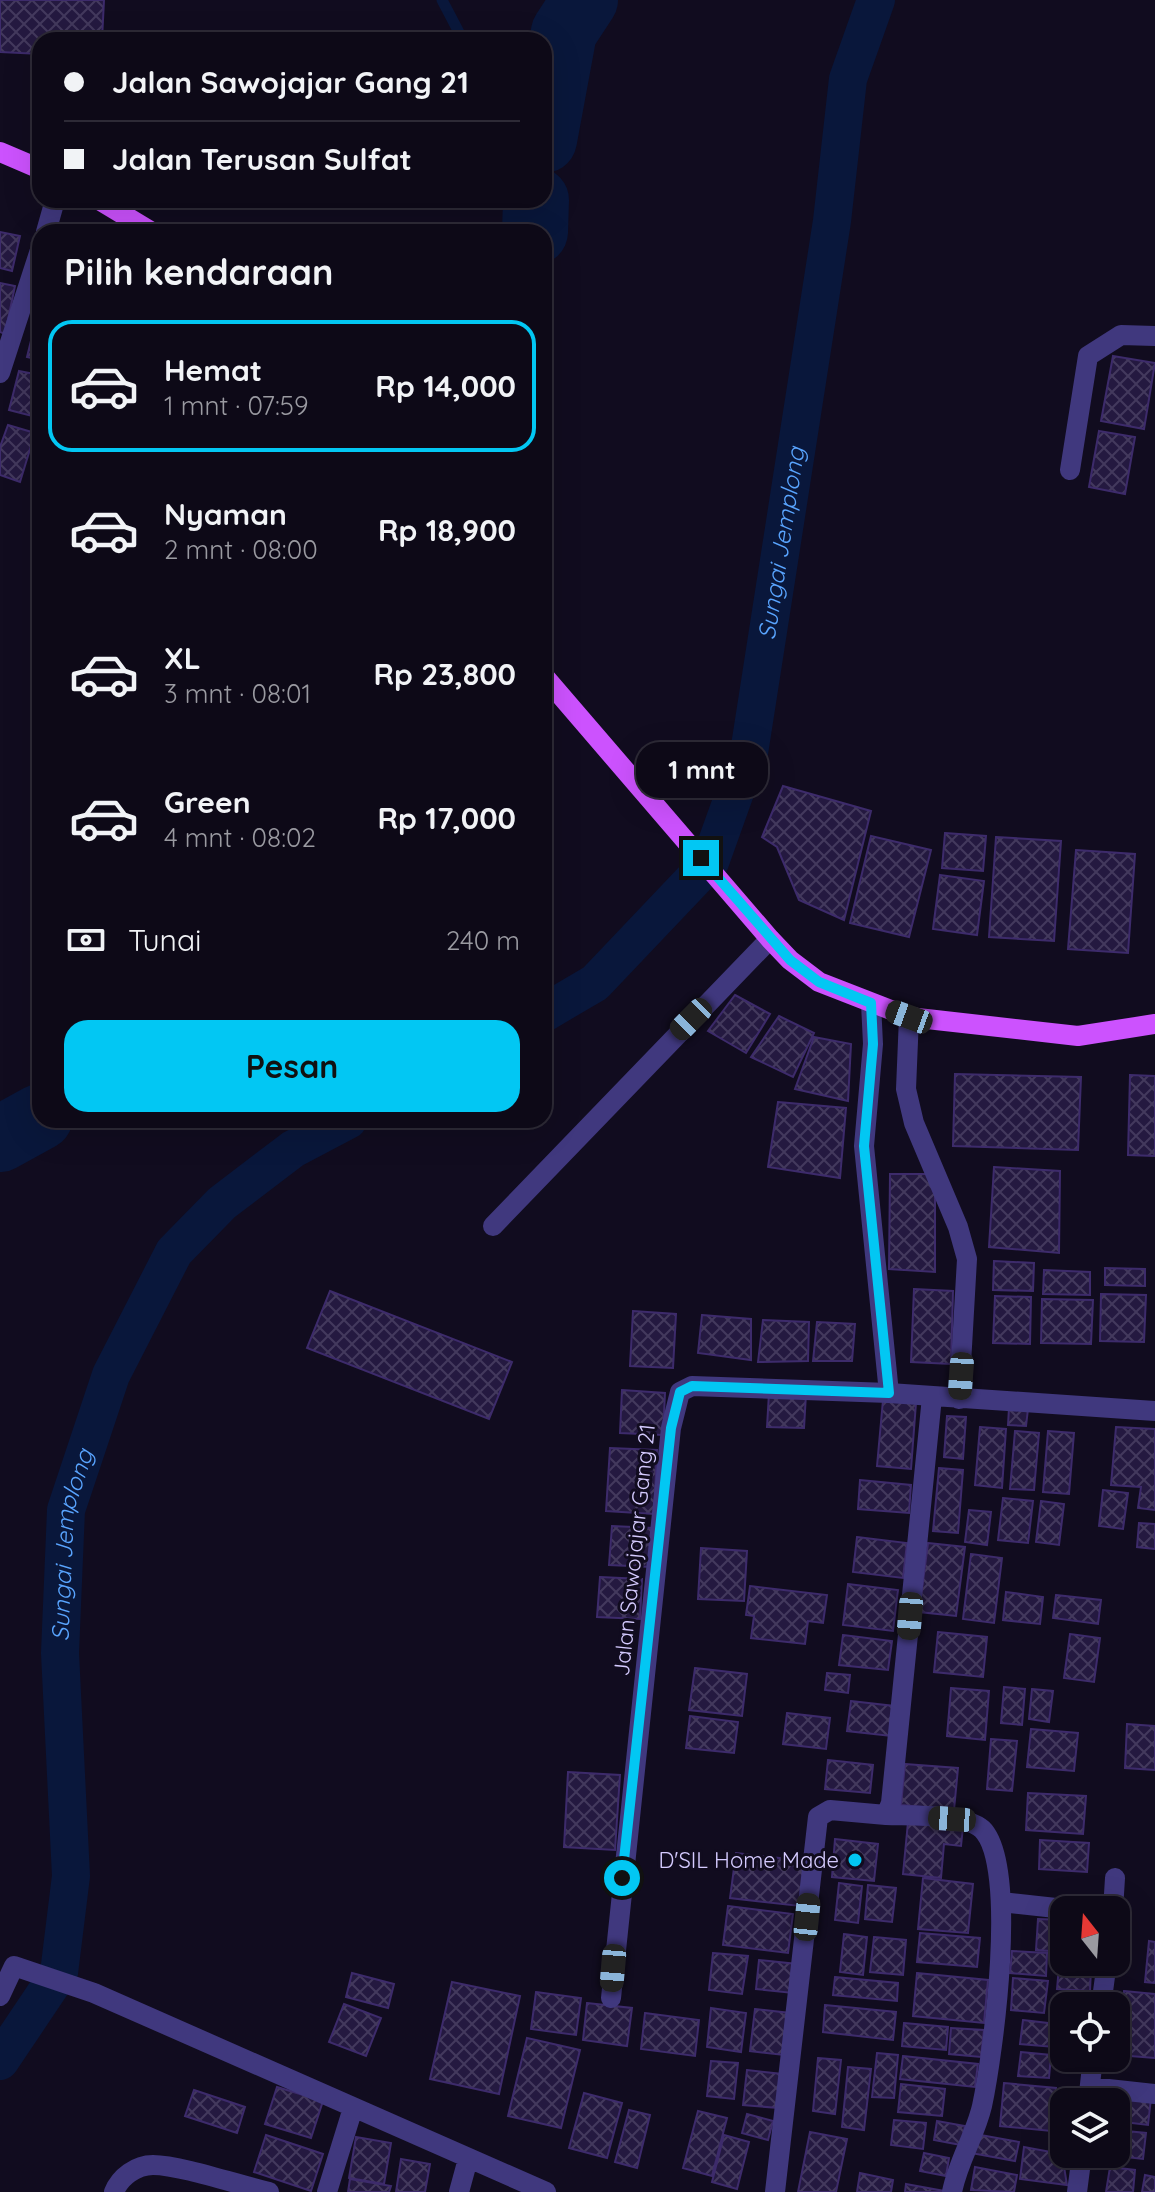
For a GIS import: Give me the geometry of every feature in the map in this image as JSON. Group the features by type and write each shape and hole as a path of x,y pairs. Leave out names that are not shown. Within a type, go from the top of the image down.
{"main road":[{"path":"0,152 32,166"},
{"path":"112,208 139,224"},
{"path":"552,685 770,939 790,960 819,982 909,1017 1078,1036 1155,1024"}],"street":[{"path":"0,373 32,275"},
{"path":"1070,470 1088,356 1121,335 1155,336"},
{"path":"493,1226 770,939"},
{"path":"871,1003 873,1044 864,1160 889,1393"},
{"path":"909,1017 906,1089 914,1123 958,1227 967,1259 959,1399"},
{"name":"Jalan Sawojajar Gang 21","path":"611,1998 676,1401 680,1392 692,1386 889,1393 1155,1411"},
{"path":"886,1815 891,1803 932,1397"},
{"path":"775,2192 818,1817 830,1810 952,1819 981,1829 996,1855 1001,1902 1001,1959 981,2106 957,2167 952,2192"},
{"path":"1114,1896 1115,1878"},
{"path":"1001,1902 1050,1907"},
{"path":"0,1996 14,1966 94,1993 546,2192"},
{"path":"1130,2094 1155,2094"},
{"path":"327,2192 353,2108"},
{"path":"459,2192 468,2159"},
{"path":"114,2192 118,2181 132,2171 151,2165 269,2192"},
{"path":"1077,2192 1080,2168"}],"building":[{"path":"0,0 104,0 102,32 32,32 32,54 0,52"},
{"path":"0,232 20,236 12,271 0,268"},
{"path":"0,283 15,286 5,334 0,332"},
{"path":"32,337 32,358 27,357"},
{"path":"1113,356 1155,363 1144,429 1101,421"},
{"path":"19,371 32,373 32,416 9,410"},
{"path":"8,425 32,432 32,443 20,482 0,475 0,447"},
{"path":"1099,431 1135,437 1125,494 1089,487"},
{"path":"783,786 871,811 844,920 799,900 777,847 762,837"},
{"path":"945,833 986,836 983,871 942,868"},
{"path":"871,836 931,850 909,937 850,923"},
{"path":"996,837 1061,841 1054,941 989,937"},
{"path":"1076,850 1135,854 1128,953 1068,949"},
{"path":"940,875 984,881 977,935 933,929"},
{"path":"735,995 770,1014 746,1053 708,1031"},
{"path":"779,1016 814,1033 793,1077 751,1057"},
{"path":"814,1037 851,1044 848,1101 795,1089"},
{"path":"955,1074 1081,1077 1078,1150 953,1146"},
{"path":"1130,1075 1155,1076 1155,1156 1128,1155"},
{"path":"778,1102 846,1108 840,1178 768,1167"},
{"path":"994,1167 1060,1171 1059,1253 989,1247"},
{"path":"890,1174 935,1174 935,1272 889,1269"},
{"path":"994,1261 1034,1263 1033,1291 993,1290"},
{"path":"1105,1268 1145,1269 1145,1286 1105,1285"},
{"path":"1044,1270 1090,1272 1090,1295 1043,1294"},
{"path":"914,1289 953,1291 951,1364 911,1362"},
{"path":"330,1291 512,1362 489,1419 307,1348"},
{"path":"1101,1294 1146,1295 1144,1342 1100,1341"},
{"path":"995,1296 1031,1297 1030,1344 993,1343"},
{"path":"1042,1299 1093,1300 1091,1344 1041,1343"},
{"path":"633,1311 676,1314 673,1368 630,1366"},
{"path":"702,1315 751,1319 751,1360 698,1353"},
{"path":"763,1320 809,1322 808,1361 758,1362"},
{"path":"817,1322 855,1324 852,1361 813,1361"},
{"path":"622,1390 665,1393 663,1435 620,1433"},
{"path":"769,1393 806,1394 804,1428 767,1427"},
{"path":"883,1400 916,1403 911,1469 877,1466"},
{"path":"1009,1408 1028,1409 1026,1426 1008,1425"},
{"path":"947,1416 966,1417 963,1459 944,1457"},
{"path":"980,1427 1006,1429 1002,1488 975,1485"},
{"path":"1116,1427 1155,1429 1155,1510 1138,1508 1141,1487 1111,1485"},
{"path":"1015,1431 1039,1433 1034,1490 1010,1489"},
{"path":"1048,1431 1074,1433 1069,1494 1043,1492"},
{"path":"610,1448 657,1450 654,1514 606,1511"},
{"path":"939,1468 963,1470 958,1533 933,1531"},
{"path":"860,1480 911,1485 909,1513 858,1509"},
{"path":"1103,1490 1128,1493 1123,1529 1099,1526"},
{"path":"1003,1498 1033,1501 1028,1543 998,1540"},
{"path":"1041,1501 1064,1504 1059,1545 1036,1542"},
{"path":"969,1510 991,1512 987,1545 965,1542"},
{"path":"1139,1523 1155,1524 1155,1549 1137,1547"},
{"path":"612,1526 653,1528 651,1567 609,1565"},
{"path":"857,1537 907,1543 903,1578 853,1572"},
{"path":"928,1543 965,1547 956,1616 919,1612"},
{"path":"701,1548 747,1551 744,1601 698,1599"},
{"path":"971,1554 1002,1558 994,1623 963,1619"},
{"path":"600,1577 642,1579 640,1619 597,1617"},
{"path":"848,1584 898,1590 893,1631 843,1625"},
{"path":"750,1586 827,1595 823,1623 808,1621 805,1644 751,1638 754,1616 746,1615"},
{"path":"1006,1592 1043,1597 1040,1624 1003,1620"},
{"path":"1056,1595 1101,1600 1098,1624 1053,1618"},
{"path":"938,1632 987,1637 983,1677 934,1672"},
{"path":"1070,1634 1100,1638 1094,1682 1064,1678"},
{"path":"843,1635 892,1641 888,1670 839,1665"},
{"path":"695,1668 747,1674 742,1716 689,1710"},
{"path":"827,1673 850,1675 848,1693 825,1690"},
{"path":"1004,1687 1025,1689 1022,1725 1001,1723"},
{"path":"951,1688 989,1691 985,1740 947,1736"},
{"path":"1032,1689 1053,1691 1049,1722 1029,1719"},
{"path":"851,1701 894,1706 891,1736 847,1731"},
{"path":"787,1713 830,1718 826,1749 783,1744"},
{"path":"690,1716 738,1722 734,1753 686,1748"},
{"path":"1127,1724 1155,1726 1155,1770 1125,1768"},
{"path":"1031,1729 1078,1733 1074,1771 1027,1767"},
{"path":"991,1739 1017,1741 1012,1791 987,1789"},
{"path":"828,1760 873,1765 870,1793 825,1789"},
{"path":"905,1764 958,1768 954,1810 901,1805"},
{"path":"568,1772 620,1775 615,1850 564,1847"},
{"path":"1028,1793 1086,1796 1083,1834 1026,1830"},
{"path":"908,1822 963,1827 961,1846 944,1844 941,1878 903,1874"},
{"name":"D'SIL Home Made","path":"835,1839 878,1844 874,1881 832,1877"},
{"path":"1040,1840 1089,1843 1087,1872 1039,1869"},
{"path":"736,1853 805,1861 800,1906 730,1898"},
{"path":"923,1878 973,1884 968,1933 918,1929"},
{"path":"839,1883 862,1886 858,1923 835,1920"},
{"path":"868,1885 896,1888 892,1922 865,1919"},
{"path":"728,1906 793,1914 788,1953 723,1945"},
{"path":"1038,1919 1050,1919 1050,1951 1036,1950"},
{"path":"920,1933 980,1938 977,1967 917,1962"},
{"path":"844,1934 867,1937 863,1975 840,1972"},
{"path":"874,1937 906,1940 903,1975 870,1972"},
{"path":"1149,1941 1155,1942 1155,1983 1145,1982"},
{"path":"1012,1951 1047,1953 1046,1976 1010,1973"},
{"path":"713,1953 748,1956 742,1994 709,1990"},
{"path":"759,1960 797,1964 793,1993 756,1989"},
{"path":"352,1973 394,1984 388,2008 346,1997"},
{"path":"917,1973 988,1980 984,2023 913,2016"},
{"path":"1058,1976 1091,1976 1090,1991 1057,1989"},
{"path":"835,1977 898,1983 897,2001 833,1995"},
{"path":"1013,1978 1048,1981 1044,2013 1011,2010"},
{"path":"452,1982 520,1996 499,2094 430,2079"},
{"path":"1124,1991 1155,1994 1155,2058 1130,2056 1130,1992"},
{"path":"536,1992 581,1998 576,2035 531,2029"},
{"path":"587,2003 632,2008 627,2046 583,2040"},
{"path":"344,2004 381,2018 366,2056 329,2042"},
{"path":"825,2005 896,2012 893,2040 823,2032"},
{"path":"711,2008 746,2013 741,2052 707,2047"},
{"path":"755,2009 790,2013 784,2055 750,2051"},
{"path":"645,2013 699,2020 695,2056 641,2049"},
{"path":"1023,2020 1050,2023 1050,2047 1020,2044"},
{"path":"904,2023 948,2027 946,2050 902,2046"},
{"path":"951,2028 984,2030 981,2057 949,2054"},
{"path":"527,2038 580,2050 561,2128 508,2116"},
{"path":"1021,2052 1050,2055 1049,2078 1018,2076"},
{"path":"877,2053 898,2055 894,2098 872,2097"},
{"path":"903,2056 978,2064 975,2087 900,2079"},
{"path":"818,2058 841,2060 835,2114 813,2111"},
{"path":"711,2061 738,2063 734,2099 707,2096"},
{"path":"848,2067 871,2069 864,2130 842,2127"},
{"path":"747,2070 782,2074 778,2108 743,2105"},
{"path":"1004,2083 1056,2088 1050,2088 1050,2131 1000,2126"},
{"path":"901,2084 945,2089 942,2116 898,2112"},
{"path":"277,2087 323,2101 311,2138 265,2124"},
{"path":"194,2090 245,2107 237,2133 185,2116"},
{"path":"584,2093 622,2103 607,2158 569,2148"},
{"path":"1130,2095 1151,2098 1148,2125 1130,2123"},
{"path":"629,2110 650,2115 637,2168 615,2162"},
{"path":"698,2111 727,2118 712,2176 683,2168"},
{"path":"747,2114 773,2121 768,2140 742,2133"},
{"path":"894,2120 926,2123 923,2149 891,2145"},
{"path":"937,2121 965,2126 961,2145 934,2140"},
{"path":"1130,2131 1146,2133 1143,2159 1130,2158"},
{"path":"810,2132 847,2139 836,2192 798,2192"},
{"path":"975,2134 1019,2142 1015,2161 971,2153"},
{"path":"266,2135 323,2154 311,2191 254,2172"},
{"path":"724,2135 749,2142 737,2189 712,2182"},
{"path":"356,2137 391,2143 384,2184 349,2178"},
{"path":"1024,2147 1050,2152 1050,2168 1064,2168 1067,2185 1020,2179"},
{"path":"924,2153 949,2158 946,2176 920,2171"},
{"path":"401,2159 430,2164 425,2192 396,2192"},
{"path":"975,2167 1017,2175 1014,2192 971,2190"},
{"path":"1110,2168 1135,2170 1133,2192 1106,2192"},
{"path":"860,2173 893,2180 891,2192 857,2192"},
{"path":"1145,2175 1155,2177 1155,2192 1142,2192"},
{"path":"350,2179 391,2186 389,2192 348,2192"},
{"path":"906,2184 944,2191 905,2192"}],"waterway":[{"path":"442,0 459,32"},
{"path":"552,97 564,32 585,0"},
{"name":"Sungai Jemplong","path":"552,1008 595,983 710,862 749,753 832,221 848,79 876,0"},
{"path":"535,224 536,208"},
{"path":"0,1139 32,1121"},
{"name":"Sungai Jemplong","path":"0,2061 59,1973 71,1876 60,1653 66,1510 111,1375 174,1252 222,1203 293,1149 333,1128"}],"place":[{"name":"D'SIL Home Made","path":"855,1860"}],"route":[{"path":"622,1878 671,1428 680,1392 692,1386 889,1393 864,1146 873,1044 871,1003 819,982 790,960 701,858"}]}
